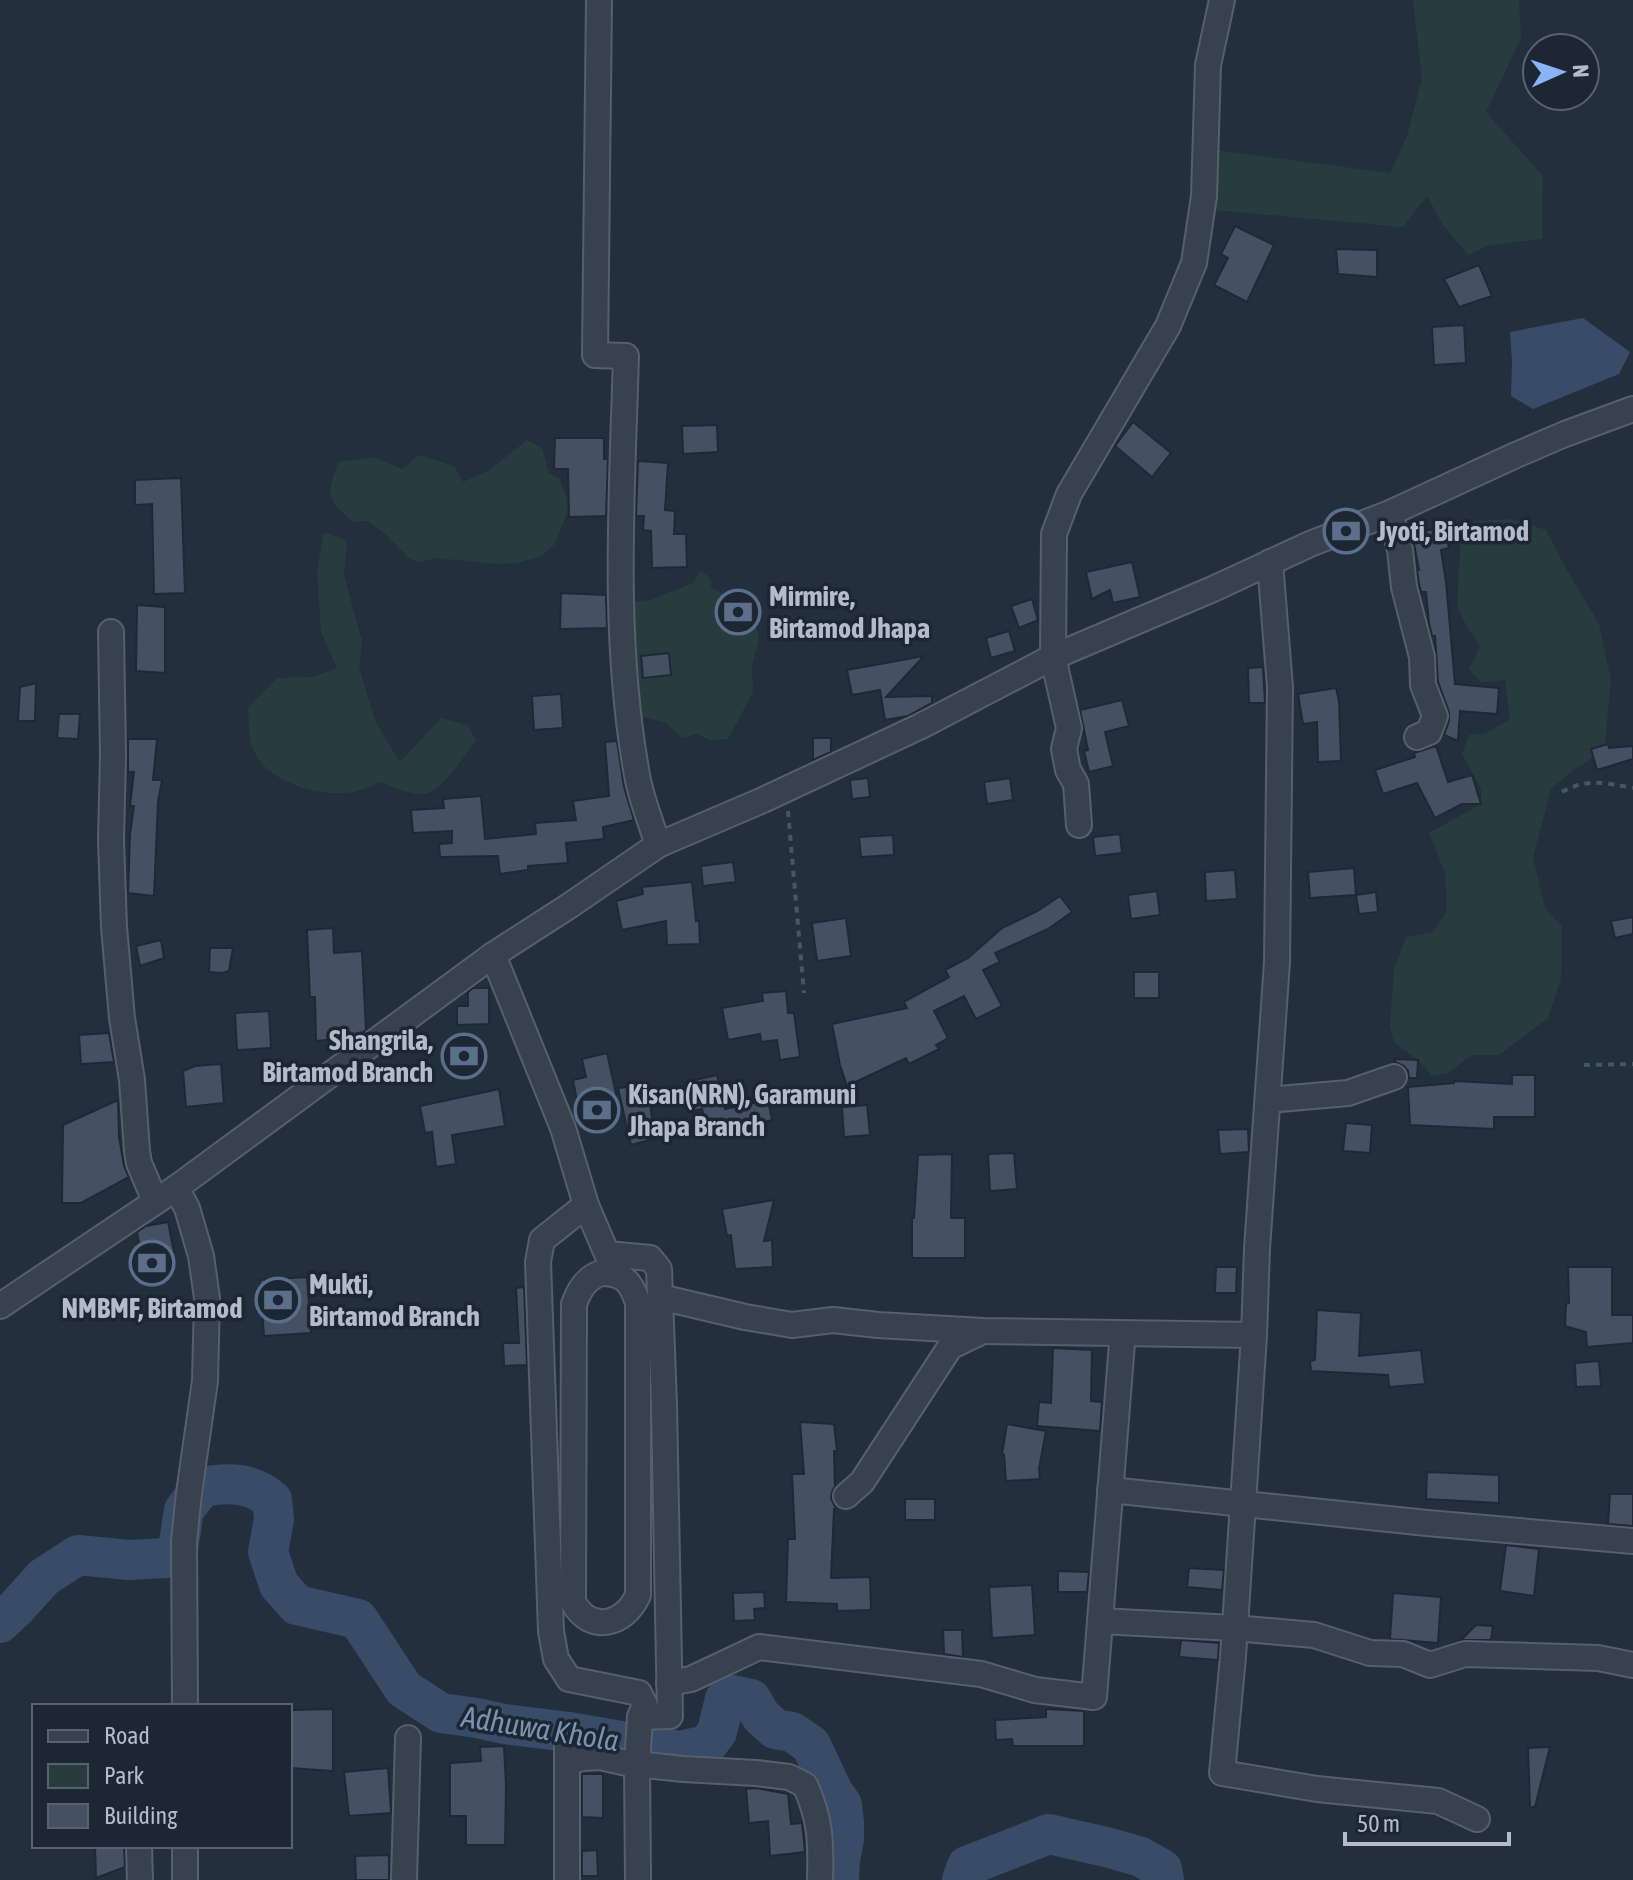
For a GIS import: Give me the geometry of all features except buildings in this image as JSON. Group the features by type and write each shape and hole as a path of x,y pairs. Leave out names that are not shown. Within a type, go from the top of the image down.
{"street":[{"path":"599,0 595,355 626,356 621,618 637,778 658,845"},
{"path":"1079,825 1076,784 1068,770 1064,749 1069,728 1053,657 1054,534 1069,494 1168,326 1194,263 1204,196 1208,65 1222,0"},
{"path":"0,1306 165,1195 493,955 658,845 921,726 1053,657 1310,544 1390,513 1565,434 1633,409"},
{"path":"1390,513 1422,657 1423,685 1435,716 1429,732 1417,737"},
{"path":"1270,562 1280,687 1277,962 1222,1773 1317,1789 1438,1801 1477,1819"},
{"path":"111,632 114,927 137,1151 139,1163 165,1195 187,1208 201,1256 207,1298 205,1381 184,1542 185,1704"},
{"path":"493,955 563,1128 586,1205 607,1254 650,1258 659,1269 670,1716 640,1722"},
{"path":"1268,1100 1348,1093 1394,1077"},
{"path":"586,1205 542,1240 538,1262 551,1631 556,1659 569,1679 639,1693 645,1705 640,1722 637,1761 638,1880"},
{"path":"601,1273 618,1274 628,1281 638,1303 638,1595 628,1612 609,1622 587,1619 578,1612 573,1602 574,1304 582,1286 601,1273"},
{"path":"660,1297 792,1325 833,1320 983,1331 1254,1335"},
{"path":"846,1496 862,1482 950,1347 983,1331"},
{"path":"669,1683 691,1679 759,1647 981,1674 1035,1690 1094,1697 1121,1333"},
{"path":"1110,1490 1633,1541"},
{"path":"1100,1621 1314,1635 1370,1653 1403,1654 1430,1665 1465,1654 1598,1658 1633,1665"},
{"path":"404,1880 408,1738"},
{"path":"567,1880 567,1755 637,1761 683,1769 789,1777 805,1785 812,1800 820,1827 820,1880"},
{"path":"139,1848 140,1880"},
{"path":"185,1848 185,1880"}],"path":[{"path":"1562,792 1575,785 1592,782 1633,788"},
{"path":"786,789 804,993"},
{"path":"1584,1065 1633,1064"}],"green space":[{"path":"1413,0 1519,0 1521,38 1486,112 1543,176 1542,239 1490,245 1468,255 1443,225 1427,196 1403,227 1214,210 1216,150 1390,173 1407,136 1422,79"},
{"path":"527,440 542,448 549,474 559,478 568,500 567,514 554,545 540,557 496,564 435,558 421,562 410,559 368,521 353,522 337,507 331,496 338,462 374,457 402,469 419,455 454,466 463,482 488,471"},
{"path":"1511,519 1546,530 1599,624 1611,680 1605,744 1551,789 1533,858 1545,908 1562,927 1561,978 1548,1018 1499,1055 1471,1055 1449,1073 1432,1076 1418,1060 1394,1042 1390,1026 1394,969 1406,937 1432,933 1447,912 1445,873 1429,833 1481,804 1481,789 1462,754 1469,735 1485,734 1510,719 1505,680 1480,682 1469,669 1480,647 1457,605 1461,531 1475,521"},
{"path":"324,532 347,541 344,575 362,641 359,667 376,723 400,762 441,718 467,725 476,740 453,772 439,786 424,794 381,782 350,793 316,791 287,782 274,774 255,753 249,735 248,708 277,678 313,677 337,668 321,632 317,570"},
{"path":"701,571 711,579 711,588 750,606 759,638 752,665 753,692 728,739 710,740 696,734 682,738 666,723 642,716 635,699 621,618 633,602 651,600 693,583"}],"water":[{"path":"1583,318 1630,352 1619,374 1533,409 1511,396 1510,332"}],"waterway":[{"name":"Adhuwa Khola","path":"0,1623 44,1577 78,1555 129,1560 166,1558 178,1549 184,1510 202,1487 221,1484 247,1487 272,1500 274,1519 268,1552 279,1585 297,1605 358,1619 404,1689 441,1713 679,1751 707,1745 717,1732 725,1699 733,1695 751,1699 761,1716 775,1729 792,1732 811,1745 842,1805 844,1839 839,1880"},
{"name":"Adhuwa Khola","path":"962,1880 967,1866 1049,1834 1141,1857 1162,1869 1164,1880"}],"place":[{"name":"Jyoti, Birtamod","path":"1346,531"},
{"name":"Mirmire, Birtamod Jhapa","path":"738,612"},
{"name":"Shangrila, Birtamod Branch","path":"464,1056"},
{"name":"Kisan(NRN), Garamuni Jhapa Branch","path":"597,1110"},
{"name":"NMBMF, Birtamod","path":"152,1263"},
{"name":"Mukti, Birtamod Branch","path":"278,1300"}]}
